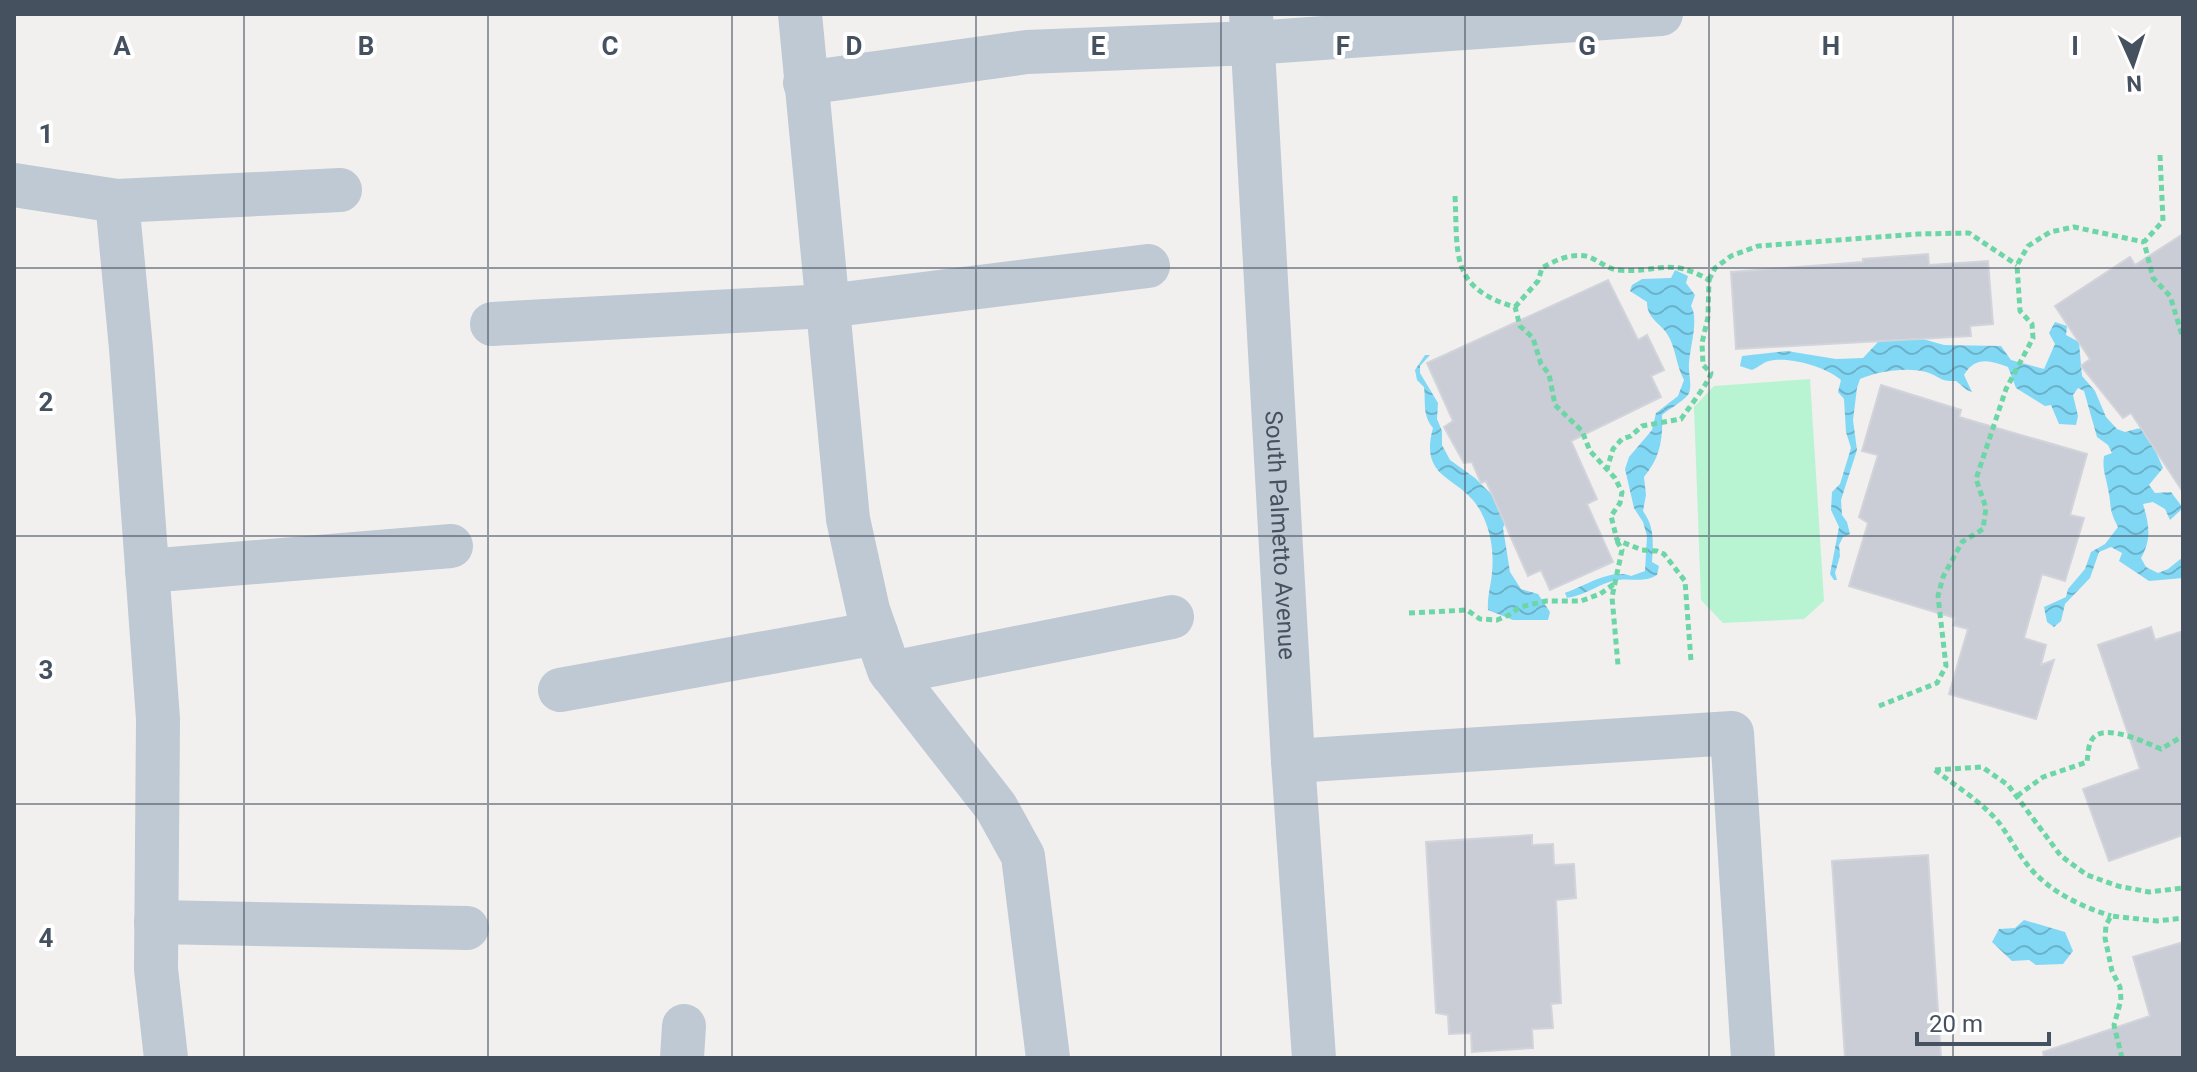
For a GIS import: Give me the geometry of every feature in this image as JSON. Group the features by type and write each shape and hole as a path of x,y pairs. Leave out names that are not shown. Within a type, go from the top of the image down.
{"street":[{"path":"800,14 848,519 868,610 891,673 996,807 1023,856 1048,1058"},
{"path":"805,83 1027,52 1252,28 1661,14"},
{"name":"South Palmetto Avenue","path":"1252,28 1293,761 1314,1058"},
{"path":"14,185 117,201 340,190"},
{"path":"117,201 158,719 156,969 166,1058"},
{"path":"492,324 827,306 1148,266"},
{"path":"147,571 451,546"},
{"path":"891,673 1172,617"},
{"path":"560,690 876,633"},
{"path":"1293,761 1732,733 1753,1058"},
{"path":"156,922 467,928"}],"path":[{"path":"2144,242 2163,221 2160,155"},
{"path":"1455,196 1459,262 1471,286 1492,300 1515,307"},
{"path":"1879,706 1937,683 1946,666 1938,596 1943,577 1962,542 1983,529 1986,508 1976,479 2006,389 2033,338 2032,324 2020,311 2017,265 2028,246 2050,232 2074,227 2144,242"},
{"path":"1607,469 1613,449 1622,439 1642,426 1681,419 1696,395 1710,381 1711,373 1703,365 1702,343 1708,317 1709,280 1715,268 1723,262 1758,246 1969,233 2017,265"},
{"path":"2144,242 2153,278 2170,296 2183,338"},
{"path":"1515,307 1538,281 1542,268 1558,258 1587,256 1613,270 1669,266 1692,270 1709,280"},
{"path":"1515,307 1520,326 1533,338 1541,364 1549,374 1555,405 1582,431 1590,451 1615,478 1622,492 1620,503 1611,516 1622,550 1614,584 1618,665"},
{"path":"1617,540 1642,550 1664,554 1685,581 1691,661"},
{"path":"1409,613 1467,610 1480,619 1497,620 1520,607 1546,601 1581,601 1600,594 1614,584"},
{"path":"2017,796 2043,777 2087,762 2090,743 2101,733 2136,738 2161,749 2183,736"},
{"path":"2183,888 2149,892 2118,886 2087,875 2061,856 2008,785 1982,767 1935,770 1988,811 2024,861 2043,880 2082,906 2111,916 2157,921 2183,918"},
{"path":"2111,916 2106,925 2105,938 2112,971 2120,987 2121,1000 2114,1025 2122,1058"}],"green space":[{"path":"1810,379 1824,601 1804,619 1723,623 1701,600 1694,407 1714,386"}],"water":[{"path":"1675,270 1688,276 1686,283 1695,295 1691,306 1694,326 1689,392 1662,415 1659,448 1654,463 1644,477 1646,495 1643,511 1651,529 1652,562 1659,566 1657,575 1643,580 1612,581 1567,598 1565,593 1598,579 1615,574 1631,576 1645,571 1647,536 1634,508 1625,469 1629,457 1652,430 1656,413 1678,396 1684,380 1667,334 1652,318 1647,302 1630,291 1632,285 1642,279 1671,278"},
{"path":"2055,322 2067,326 2066,335 2079,342 2082,376 2095,391 2106,417 2117,429 2125,432 2142,429 2153,434 2155,450 2163,468 2149,485 2155,493 2171,492 2183,508 2170,520 2165,509 2153,502 2143,504 2148,531 2141,558 2146,567 2158,573 2183,557 2183,578 2149,581 2119,561 2122,553 2111,547 2099,552 2090,578 2065,604 2061,621 2054,627 2047,622 2044,607 2066,597 2068,589 2085,569 2091,552 2105,544 2118,527 2111,511 2104,465 2104,456 2112,453 2108,445 2097,437 2084,391 2078,388 2073,395 2078,416 2076,425 2059,424 2051,405 2045,406 2016,388 2008,367 1983,361 1973,365 1964,375 1972,392 1956,381 1910,370 1860,379 1853,420 1857,450 1841,500 1842,515 1850,534 1843,537 1839,545 1837,580 1834,580 1830,574 1839,527 1831,510 1832,492 1840,484 1851,448 1846,432 1844,399 1838,392 1841,380 1817,367 1797,361 1769,361 1752,370 1740,366 1742,356 1787,351 1836,359 1863,358 1878,342 1890,338 1919,338 1944,345 2001,346 2011,360 2044,369 2055,344 2049,333"},
{"path":"1425,355 1430,355 1420,366 1420,373 1438,403 1437,419 1442,431 1442,445 1450,460 1493,496 1507,517 1503,528 1510,572 1521,589 1538,594 1550,612 1548,620 1513,620 1488,610 1493,565 1489,534 1473,500 1437,469 1432,459 1430,446 1433,428 1426,413 1424,387 1417,380 1415,370"},
{"path":"2024,920 2065,932 2073,951 2063,964 2036,965 2029,960 2012,961 1992,942 1999,929 2015,928"}],"building":[{"path":"2183,234 2183,492 2131,413 2123,418 2081,366 2090,359 2055,306 2130,257 2135,265"},
{"path":"1928,254 1929,265 1988,261 1993,324 1970,326 1971,336 1736,349 1731,272"},
{"path":"1608,280 1638,340 1647,335 1664,370 1651,376 1661,397 1571,441 1597,499 1587,504 1613,562 1550,590 1541,570 1528,576 1486,481 1481,483 1472,462 1464,463 1444,427 1453,421 1427,363"},
{"path":"1881,385 1961,410 1959,417 2087,454 2070,515 2084,518 2065,581 2042,574 2024,638 2046,645 2041,665 2054,660 2036,719 1949,694 1968,629 1953,625 1955,618 1849,586 1868,523 1859,517 1878,455 1862,451"},
{"path":"2151,627 2155,640 2183,631 2183,835 2109,861 2083,789 2140,769 2098,645"},
{"path":"1532,835 1532,845 1553,844 1554,865 1574,864 1576,898 1556,900 1561,1003 1551,1004 1553,1028 1532,1029 1533,1048 1472,1052 1471,1033 1449,1034 1448,1015 1436,1013 1426,842"},
{"path":"1928,855 1941,1058 1845,1058 1832,861"},
{"path":"2183,942 2183,1058 2044,1058 2043,1052 2150,1016 2133,957"}]}
